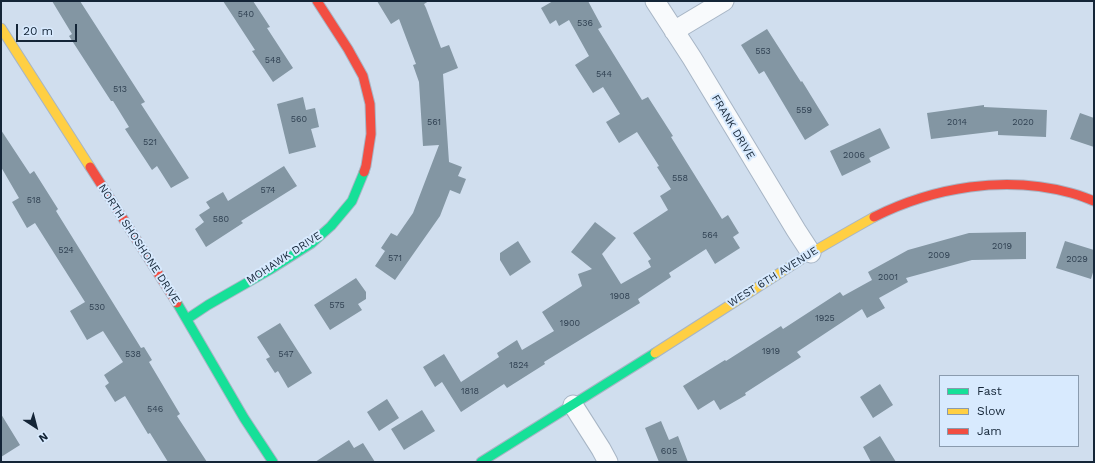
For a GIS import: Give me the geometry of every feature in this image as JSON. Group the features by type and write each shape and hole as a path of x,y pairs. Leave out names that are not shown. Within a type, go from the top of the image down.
{"street":[{"name":"MOHAWK DRIVE","path":"187,320 208,305 271,269 312,243 331,226 352,201 366,166 371,134 370,104 363,76 348,49 317,1"},
{"name":"FRANK DRIVE","path":"655,1 811,252"},
{"path":"674,31 724,1"},
{"name":"NORTH SHOSHONE DRIVE","path":"1,28 187,320 244,418 273,462"},
{"name":"WEST 6TH AVENUE","path":"481,462 573,405 811,252 892,208 939,193 973,186 1030,186 1061,190 1094,201"},
{"path":"573,405 608,462"}],"building":[{"path":"52,1 80,1 145,102 141,104 189,178 171,188 157,166 152,170 125,129 129,127 113,101 111,101 69,36 72,34"},
{"path":"223,1 253,1 270,27 267,28 293,68 273,82 252,51 255,50"},
{"path":"377,1 429,1 424,4 441,48 449,45 458,68 443,74 449,162 462,167 458,176 466,179 460,194 450,190 440,216 395,280 375,266 385,251 381,248 391,233 397,236 413,213 439,145 423,146 419,82 413,65 416,64 399,19 391,24"},
{"path":"553,1 588,1 602,27 598,29 642,100 648,97 722,219 728,215 739,233 733,237 740,248 715,264 706,249 669,273 671,277 638,299 640,303 544,362 545,364 507,388 504,384 461,412 442,382 435,387 423,367 444,354 461,382 499,357 497,353 517,340 522,350 554,331 542,312 582,286 578,274 592,269 571,252 595,222 616,238 602,254 621,284 651,267 648,261 651,259 633,233 668,210 660,196 671,189 657,167 659,166 637,132 619,143 606,122 620,114 603,87 593,93 575,65 589,56 569,20 559,26 556,20 550,24 541,8"},
{"path":"767,29 829,125 805,140 764,71 759,74 741,45"},
{"path":"303,97 306,110 315,108 319,127 311,129 316,147 289,154 277,104"},
{"path":"984,105 984,107 1047,110 1046,137 998,135 998,131 931,139 927,113"},
{"path":"1080,113 1094,118 1094,147 1070,139"},
{"path":"880,128 890,148 869,158 871,162 842,176 830,151"},
{"path":"1,130 30,174 34,171 58,209 56,211 141,348 144,347 152,360 149,362 180,414 177,416 207,462 168,462 150,433 148,434 125,396 115,402 105,386 109,383 104,375 123,362 103,331 87,340 70,311 85,302 35,223 27,228 12,202 19,198 1,167"},
{"path":"284,166 297,186 241,221 243,223 206,247 195,229 204,222 199,215 210,208 206,202 223,192 228,201"},
{"path":"1026,232 1026,259 972,260 906,278 908,282 879,298 885,308 867,318 862,309 797,352 801,357 745,393 746,395 720,410 714,400 698,410 683,386 781,326 783,329 840,292 843,296 872,280 868,272 908,250 969,233"},
{"path":"518,241 531,262 510,276 500,260 500,253"},
{"path":"1065,241 1094,250 1094,269 1091,279 1056,268"},
{"path":"356,278 366,292 366,299 358,304 362,310 330,330 314,305"},
{"path":"280,323 312,373 288,388 278,371 275,373 266,359 270,357 257,337"},
{"path":"880,384 893,405 873,418 860,397"},
{"path":"387,399 399,418 379,431 367,412"},
{"path":"422,410 435,431 404,450 391,429"},
{"path":"1,414 20,445 1,457"},
{"path":"661,421 669,440 678,436 688,462 659,462 645,428"},
{"path":"880,436 896,462 871,462 863,447"},
{"path":"349,440 354,448 363,443 375,462 315,462"}],"traffic: fast":[{"path":"187,319 312,243 331,226 352,201 364,172"},
{"path":"177,303 244,418 273,462"},
{"path":"481,462 655,353"}],"traffic: slow":[{"path":"1,28 90,167"},
{"path":"655,353 811,253 874,217"}],"traffic: jam":[{"path":"317,1 348,49 363,76 370,104 371,134 364,172"},
{"path":"90,167 177,303"},
{"path":"874,217 921,198 945,191 995,185 1021,185 1046,188 1074,194 1094,201"}]}
